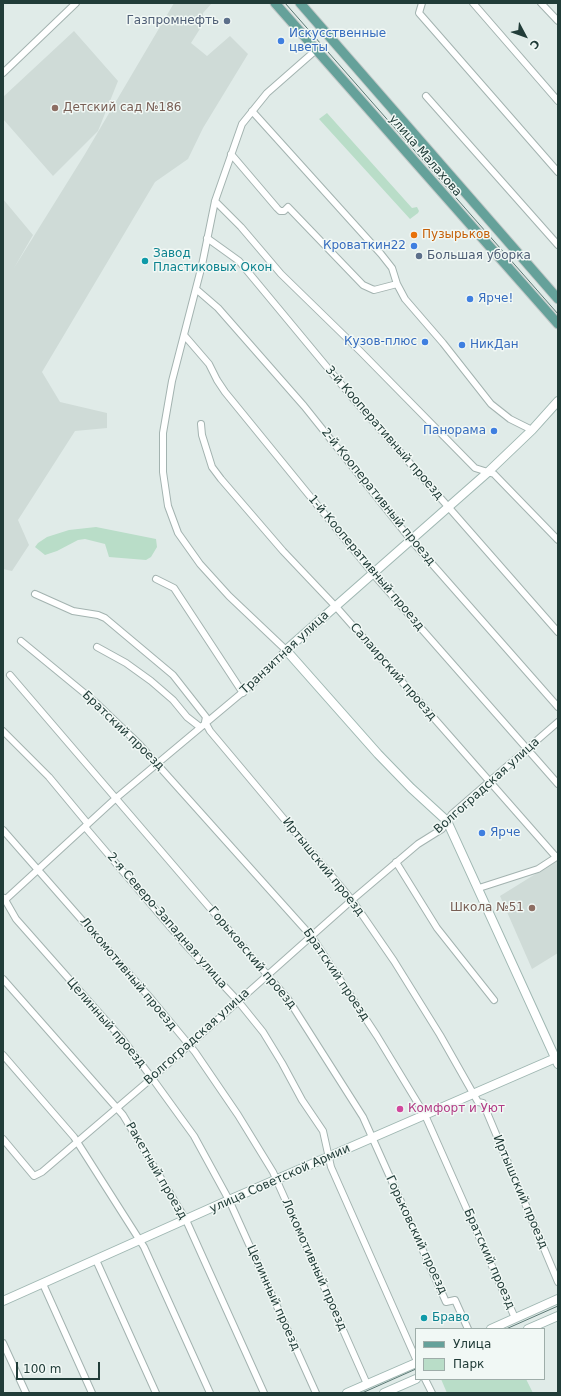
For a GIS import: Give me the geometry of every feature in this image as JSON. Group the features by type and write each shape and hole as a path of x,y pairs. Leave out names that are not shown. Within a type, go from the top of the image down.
{"main road":[{"name":"улица Малахова","path":"275,3 558,324"},
{"name":"улица Малахова","path":"300,3 558,298"},
{"path":"510,270 523,258"}],"street":[{"path":"3,73 76,3"},
{"path":"422,3 419,13 558,172"},
{"path":"473,3 558,101"},
{"path":"541,3 558,21"},
{"path":"316,50 281,79 242,124 215,201 196,289 172,381 162,433 163,472 168,506 178,533 200,564 229,596 286,650 378,754 411,788 447,821 557,1060"},
{"path":"426,96 558,245"},
{"path":"252,111 381,254 392,268 397,284 405,299 492,404 510,419 532,430"},
{"path":"231,154 277,208 284,211 288,207 363,285 374,290 397,284"},
{"path":"215,201 241,227 281,274 360,350 475,468 494,474 558,540"},
{"name":"3-й Кооперативный проезд","path":"207,238 239,261 351,396 558,632"},
{"name":"2-й Кооперативный проезд","path":"196,289 218,308 304,406 410,540 558,707"},
{"name":"1-й Кооперативный проезд","path":"184,335 209,364 216,380 373,573 558,784"},
{"name":"Транзитная улица","path":"4,898 39,869 115,799 205,722 242,693 286,650 487,473 532,430 558,401"},
{"name":"Салаирский проезд","path":"201,424 202,435 212,467 216,473 283,551 335,607 557,856"},
{"path":"156,579 174,588 242,693"},
{"name":"Иртышский проезд","path":"35,594 73,611 98,615 105,618 173,675 206,717 205,722 210,731 352,900 394,961 440,1035 478,1102 483,1103 558,1282"},
{"name":"Братский проезд","path":"21,641 94,701 158,763 312,937 377,1036 425,1116 515,1318"},
{"path":"97,648 126,663 151,681 173,700 187,717 200,727"},
{"name":"Горьковский проезд","path":"10,675 115,799 268,973 293,1006 363,1117 446,1302 455,1300 468,1328"},
{"name":"Волгоградская улица","path":"3,1139 34,1176 42,1172 78,1143 268,973 312,937 396,862 426,838 442,829 452,814 558,722"},
{"name":"2-я Северо-Западная улица","path":"3,731 49,777 86,825 183,942 238,1001 263,1032 302,1100 323,1131 328,1158 415,1357"},
{"name":"Локомотивный проезд","path":"3,830 39,869 189,1045 238,1115 277,1180 367,1384"},
{"path":"478,888 528,873 557,856"},
{"path":"396,862 437,928 494,1000"},
{"name":"Целинный проезд","path":"4,898 16,919 123,1040 194,1136 229,1200 316,1393"},
{"name":"Ракетный проезд","path":"3,979 116,1109 123,1115 186,1220 264,1393"},
{"path":"3,1055 78,1143 140,1241 210,1393"},
{"name":"улица Советской Армии","path":"3,1302 229,1200 425,1116 474,1093 557,1060"},
{"path":"96,1260 156,1393"},
{"path":"43,1284 92,1393"},
{"path":"493,1328 558,1299"},
{"path":"530,1328 558,1316"},
{"path":"3,1343 26,1393"},
{"path":"347,1393 415,1362"},
{"path":"384,1393 415,1379"},
{"path":"426,1380 432,1393"}],"shaded area":[{"path":"174,3 212,3 203,13 203,24 191,43 207,56 230,36 248,54 203,128 188,159 155,182 42,372 60,402 107,413 107,428 75,431 18,520 29,545 12,571 3,569 3,199 33,235 14,268 85,154"},
{"name":"Детский сад №186","path":"74,31 118,81 98,131 53,176 3,119 3,97"},
{"name":"Школа №51","path":"558,860 558,953 532,969 500,896"}],"green space":[{"path":"327,113 412,208 417,207 419,211 418,213 410,219 319,119"},
{"path":"96,527 156,539 157,547 151,557 146,560 109,557 105,544 85,539 78,540 57,551 45,555 35,547 47,537 69,530"},
{"path":"441,1380 526,1380 533,1393 447,1393"}],"tram line":[{"path":"285,3 558,314"},
{"path":"508,1328 558,1306"},
{"path":"362,1393 415,1369"}],"place":[{"name":"Газпромнефть","path":"227,21"},
{"name":"Искусственные цветы","path":"281,41"},
{"name":"Детский сад №186","path":"55,108"},
{"name":"Пузырьков","path":"414,235"},
{"name":"Кроваткин22","path":"414,246"},
{"name":"Большая уборка","path":"419,256"},
{"name":"Завод Пластиковых Окон","path":"145,261"},
{"name":"Ярче!","path":"470,299"},
{"name":"Кузов-плюс","path":"425,342"},
{"name":"НикДан","path":"462,345"},
{"name":"Панорама","path":"494,431"},
{"name":"Ярче","path":"482,833"},
{"name":"Школа №51","path":"532,908"},
{"name":"Комфорт и Уют","path":"400,1109"},
{"name":"Браво","path":"424,1318"}]}
